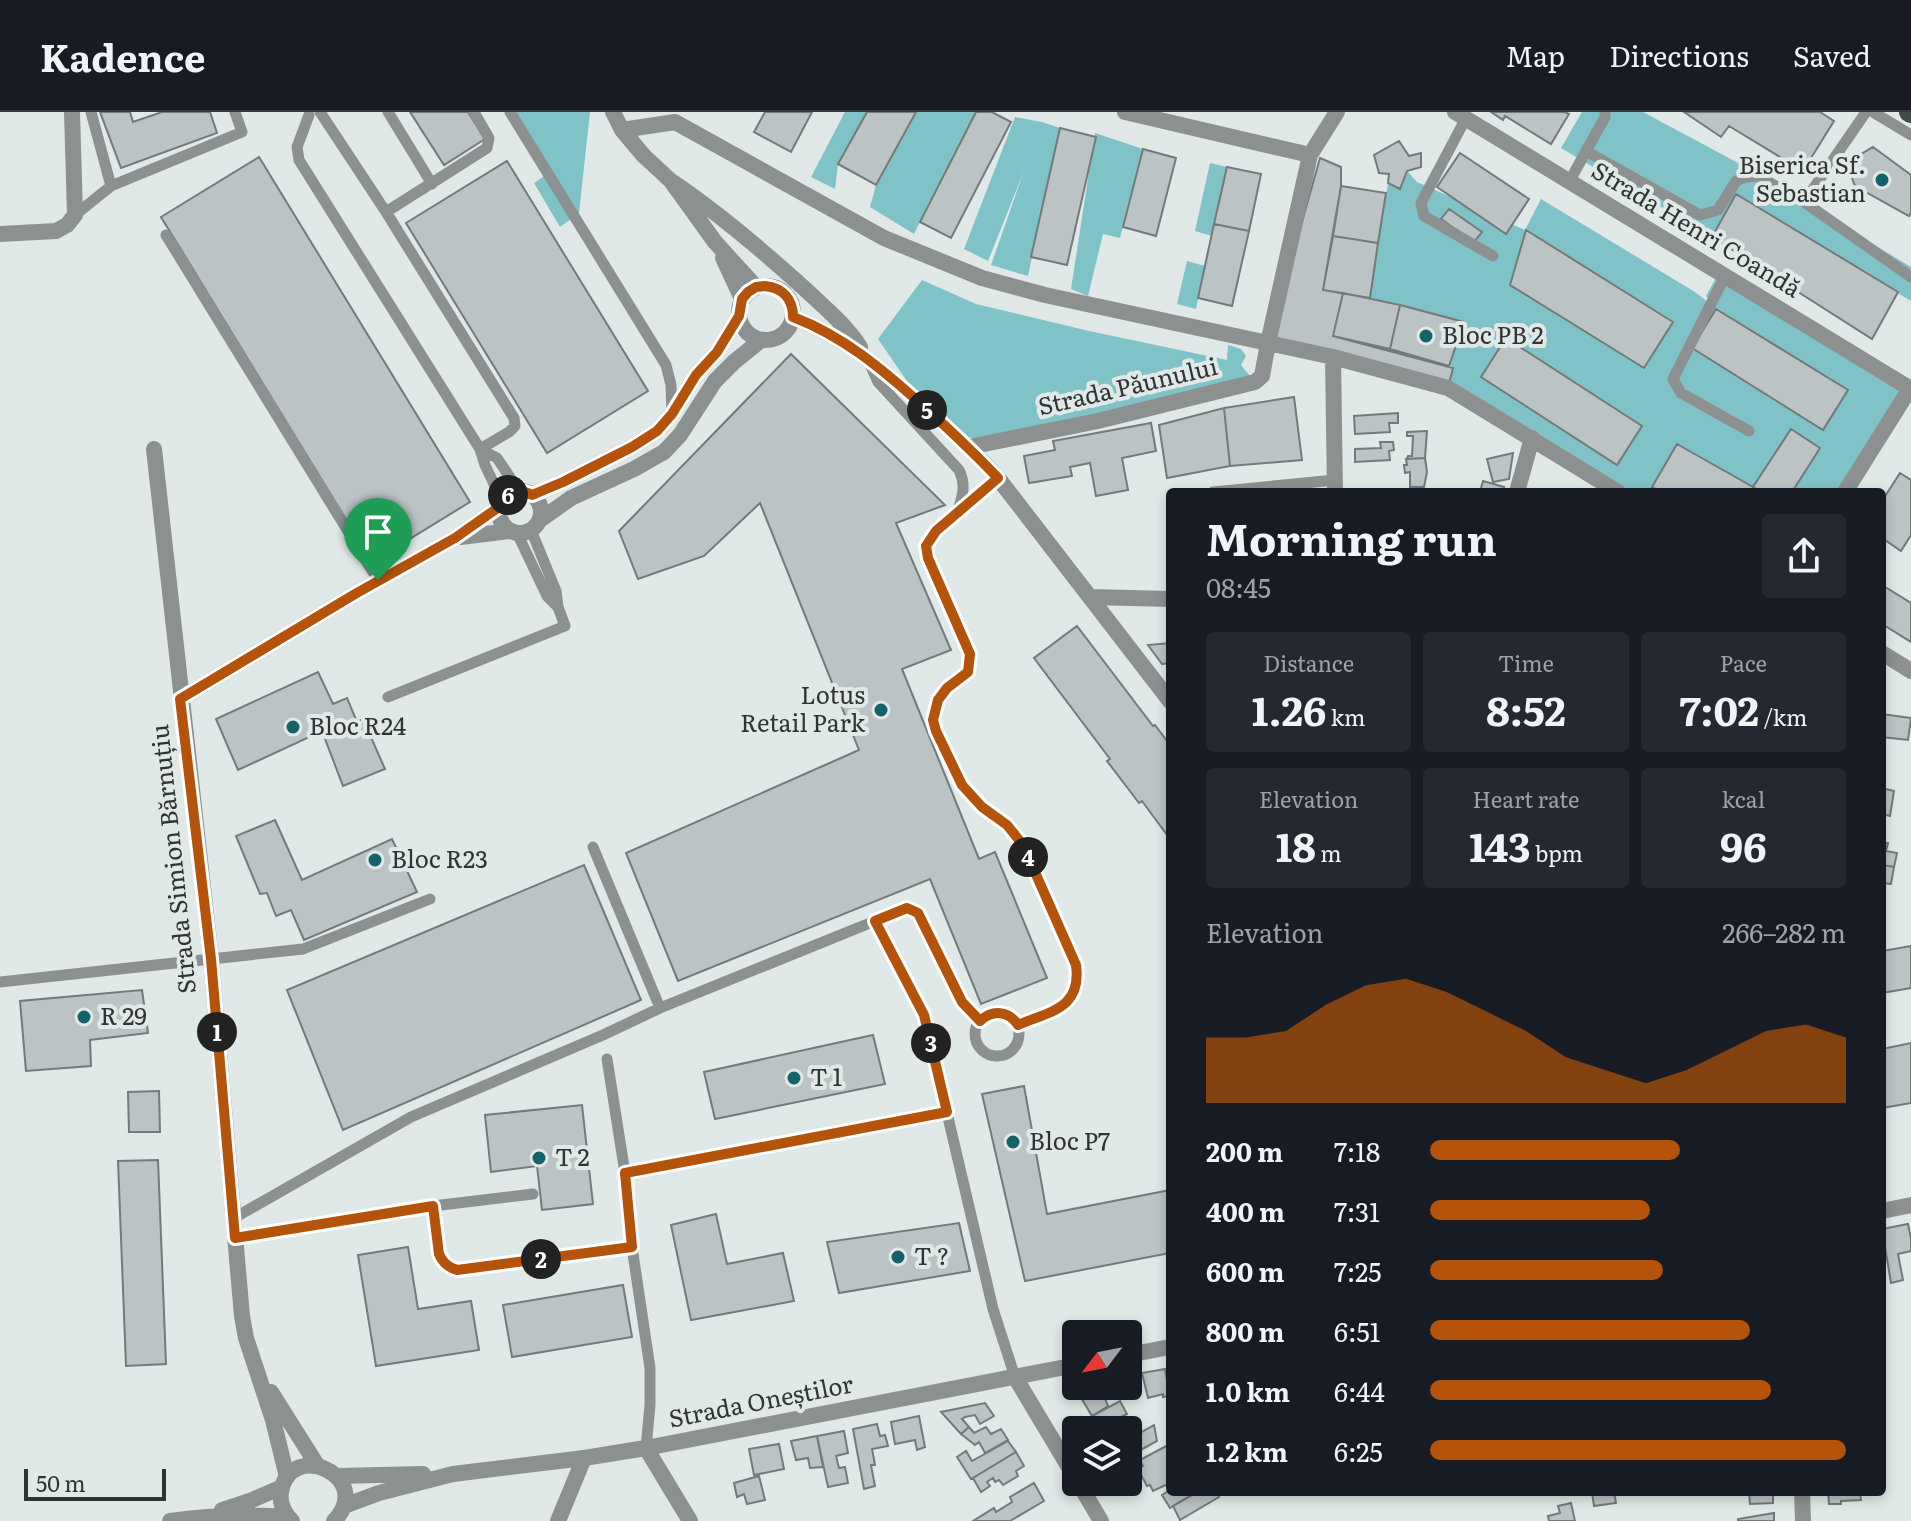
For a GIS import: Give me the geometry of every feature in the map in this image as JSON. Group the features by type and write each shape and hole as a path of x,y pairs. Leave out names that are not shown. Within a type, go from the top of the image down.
{"street":[{"path":"0,234 56,231 67,225 75,215 72,112"},
{"path":"613,112 622,130 644,156 671,181 706,204 769,257 854,337 868,358"},
{"path":"1125,112 1310,155"},
{"path":"1268,343 1310,155 1337,112"},
{"name":"Strada Henri Coandă","path":"1460,115 1911,388"},
{"path":"622,130 680,117 884,238 982,278 1045,295 1333,357 1448,388 1612,488"},
{"path":"671,181 715,242 756,287"},
{"path":"715,242 746,332 761,340 797,332 868,358"},
{"path":"180,699 378,580 455,538 500,504 506,495 526,493 563,482 657,431 672,414 696,375 717,352 748,292 756,287 775,287 789,299 793,317 785,333"},
{"path":"793,317 829,333 868,358 969,447 998,478 1166,696"},
{"path":"455,538 525,529 571,498 664,452 680,435 715,381 761,340"},
{"name":"Strada Păunului","path":"969,447 1098,421 1255,382 1262,376 1268,343"},
{"path":"1333,357 1335,486"},
{"path":"1848,488 1911,388"},
{"path":"1518,488 1532,438"},
{"name":"Strada Simion Bărnuțiu","path":"154,449 211,959 242,1316 252,1360 273,1420 285,1482 281,1503 289,1519"},
{"path":"525,529 540,506 526,493"},
{"path":"500,504 501,521 525,529"},
{"path":"1090,597 1166,599"},
{"path":"1886,655 1911,671"},
{"path":"1886,1210 1911,1205"},
{"path":"1142,1352 1166,1348"},
{"name":"Strada Simion Bărnuțiu","path":"252,1360 317,1465"},
{"name":"Strada Oneștilor","path":"336,1476 453,1474 584,1458 1062,1368"},
{"path":"1015,1377 1062,1455"},
{"path":"646,1448 690,1521"},
{"path":"558,1521 584,1458"},
{"path":"206,1515 252,1500 285,1482 296,1470 317,1465 336,1476 342,1485 345,1495 339,1516"},
{"name":"Strada Oneștilor","path":"339,1516 379,1493 453,1474"},
{"path":"1086,1496 1101,1521"},
{"path":"1802,1496 1803,1521"},
{"path":"170,1521 206,1515 255,1514 289,1519"}],"lane":[{"path":"91,112 111,186"},
{"path":"75,215 111,186 242,132 235,112"},
{"path":"388,112 432,184"},
{"path":"386,212 487,148 489,138 474,112"},
{"path":"510,112 666,365 671,385 672,414"},
{"path":"1569,182 1605,112"},
{"path":"1804,202 1866,112"},
{"path":"1873,112 1911,135"},
{"path":"480,449 509,432 515,426 514,418 386,212 313,113 297,147 299,160 480,449 500,504"},
{"path":"1460,115 1421,203 1424,216 1493,256"},
{"path":"1586,151 1700,215 1718,210 1736,181 1758,176 1804,202 1911,277"},
{"path":"166,235 378,580"},
{"path":"1725,276 1673,379 1681,393 1749,431"},
{"path":"868,358 878,382 959,470 964,480 964,490 957,513"},
{"path":"480,449 497,458 526,493"},
{"path":"998,478 936,531 926,546 928,558 970,654 968,672 947,688 938,700 933,720 936,731 962,785 982,807 1007,825 1023,845 1076,965 1076,989 1069,1001 1018,1025"},
{"path":"1294,488 1335,486"},
{"path":"388,697 565,626 558,607 547,596 525,529"},
{"path":"593,847 660,1008"},
{"path":"0,982 303,949 430,899"},
{"path":"234,1218 411,1117 660,1008 907,908 918,913 962,1002 980,1021"},
{"path":"875,921 924,1015 993,1309 1015,1377"},
{"path":"1001,1013 1014,1020 1020,1032 1017,1045 1007,1055 993,1056 981,1049 975,1035 980,1021 986,1015 1001,1013"},
{"path":"607,1059 650,1368 646,1448"},
{"path":"625,1173 947,1112"},
{"path":"235,1238 433,1206 533,1194"},
{"path":"433,1206 439,1254 442,1261 457,1270 632,1247"}],"shaded area":[{"path":"514,112 590,112 579,213 560,227 534,183 550,172"},
{"path":"845,112 867,112 838,164 835,189 811,177"},
{"path":"916,112 976,112 914,234 870,207 876,185"},
{"path":"1582,112 1643,112 1740,164 1911,267 1911,301 1737,194 1712,237 1561,148"},
{"path":"1015,117 1060,128 1028,276 991,265 1024,171 988,261 964,249"},
{"path":"1095,133 1143,149 1120,238 1103,234 1088,296 1071,289"},
{"path":"1210,163 1227,167 1212,236 1195,231"},
{"path":"1407,171 1417,182 1525,230 1541,199 1713,306 1706,296 1719,272 1910,389 1848,488 1795,488 1820,448 1791,429 1753,487 1677,444 1662,488 1611,488 1448,388 1453,368 1449,366 1463,323 1370,298 1388,183 1400,188","holes":["1526,231 1673,321 1645,368 1510,285","1717,309 1847,390 1824,429 1692,349","1506,338 1641,426 1617,464 1481,377"]},
{"path":"1187,261 1205,266 1196,309 1177,304"},
{"path":"922,280 976,304 1089,331 1227,360 1228,345 1241,349 1246,356 1241,365 1255,382 990,443 962,435 907,381 878,339"}],"building":[{"path":"100,112 130,112 133,122 162,112 210,112 217,133 121,168"},
{"path":"410,112 468,112 485,139 444,165"},
{"path":"765,112 812,112 791,152 754,132"},
{"path":"867,112 916,112 876,185 838,164"},
{"path":"976,112 992,112 1011,122 951,238 920,222"},
{"path":"1491,112 1569,114 1551,144 1505,116 1503,120"},
{"path":"1684,112 1820,112 1834,121 1803,171 1729,126 1721,137"},
{"path":"1060,128 1096,137 1067,265 1031,257"},
{"path":"1399,141 1409,156 1421,153 1421,167 1407,171 1400,189 1388,183 1389,174 1379,173 1374,155"},
{"name":"Biserica Sf. Sebastian","path":"1873,147 1911,175 1909,216 1855,186 1849,170 1853,159"},
{"path":"1143,149 1176,158 1156,236 1123,227"},
{"path":"1460,153 1529,199 1506,234 1437,187"},
{"path":"259,157 470,502 372,562 161,217"},
{"path":"1320,158 1341,167 1341,186 1323,290 1343,293 1333,336 1453,368 1448,388 1268,343"},
{"path":"507,161 648,391 547,453 406,223"},
{"path":"1227,167 1261,174 1249,231 1214,224"},
{"path":"1341,186 1386,193 1378,243 1333,236"},
{"path":"1736,194 1898,292 1872,339 1712,237"},
{"path":"1449,209 1482,232 1474,242 1441,219"},
{"path":"1214,224 1249,231 1232,306 1198,298"},
{"path":"1526,230 1673,322 1644,368 1510,285"},
{"path":"1333,236 1378,243 1370,298 1323,290"},
{"path":"1343,293 1400,305 1390,349 1333,336"},
{"name":"Bloc PB 2","path":"1400,305 1464,322 1449,366 1390,349"},
{"path":"1716,309 1848,390 1823,430 1692,348"},
{"path":"1506,338 1642,426 1617,465 1481,377"},
{"name":"Lotus Retail Park","path":"791,354 945,505 896,523 951,650 902,669 979,859 995,852 1047,978 981,1004 930,879 678,981 626,853 859,750 760,503 704,556 638,579 619,531"},
{"path":"1294,397 1302,460 1230,466 1224,408"},
{"path":"1224,408 1230,466 1167,478 1159,425"},
{"path":"1398,413 1398,423 1389,423 1390,432 1355,434 1354,416"},
{"path":"1151,423 1156,451 1122,458 1128,490 1096,496 1090,463 1070,467 1072,476 1029,483 1024,456 1055,450 1053,441"},
{"path":"1791,429 1820,448 1795,488 1753,487"},
{"path":"1427,431 1425,458 1407,459 1412,456 1413,436 1407,436 1407,432"},
{"path":"1380,442 1393,442 1394,450 1389,451 1390,460 1355,462 1355,449 1381,448"},
{"path":"1677,444 1754,488 1654,488"},
{"path":"1513,453 1509,479 1493,482 1487,459"},
{"path":"1425,458 1427,472 1424,487 1410,487 1410,472 1405,473 1406,459"},
{"path":"1900,473 1911,480 1911,535 1901,551 1886,541 1886,495"},
{"path":"1483,481 1504,487 1504,488 1481,488"},
{"path":"1886,587 1911,603 1911,642 1886,626"},
{"path":"1077,626 1155,725 1166,740 1166,834 1107,761 1110,759 1034,658"},
{"path":"1166,643 1166,664 1162,664 1148,645"},
{"name":"Bloc R24","path":"318,672 333,704 347,698 357,722 363,719 385,769 343,786 322,731 238,770 216,719"},
{"path":"1886,715 1911,718 1908,740 1886,737"},
{"path":"1886,789 1894,791 1890,816 1886,815"},
{"name":"Bloc R23","path":"275,820 302,880 392,839 417,892 304,940 291,910 276,916 267,893 260,894 236,836"},
{"path":"1886,851 1897,853 1894,867 1886,866"},
{"path":"584,865 641,1000 343,1130 287,990"},
{"path":"1886,866 1894,867 1891,884 1886,883"},
{"path":"1911,946 1911,988 1886,992 1886,950"},
{"name":"R 29","path":"142,990 148,1033 90,1040 91,1066 26,1071 20,1001"},
{"name":"T 1","path":"873,1035 885,1084 715,1119 704,1072"},
{"path":"1911,1043 1911,1103 1886,1107 1886,1048"},
{"name":"Bloc P7","path":"1024,1086 1047,1214 1166,1191 1166,1254 1025,1281 982,1094"},
{"path":"159,1091 160,1132 129,1132 128,1092"},
{"name":"T 2","path":"582,1105 593,1204 542,1210 537,1166 491,1172 485,1115"},
{"path":"158,1160 166,1364 126,1366 118,1161"},
{"path":"716,1214 727,1264 783,1253 794,1301 691,1320 671,1225"},
{"name":"T ?","path":"959,1223 970,1271 839,1293 827,1242"},
{"path":"1908,1224 1911,1239 1911,1251 1898,1254 1903,1280 1891,1283 1886,1253 1886,1228"},
{"path":"408,1247 418,1309 471,1301 479,1350 376,1366 358,1255"},
{"path":"623,1285 632,1337 512,1357 503,1305"},
{"path":"1165,1369 1166,1397 1163,1394 1148,1398 1142,1373"},
{"path":"1082,1400 1106,1400 1108,1406 1092,1416"},
{"path":"1120,1401 1127,1414 1123,1416 1092,1416"},
{"path":"985,1403 994,1416 980,1424 975,1415 965,1417 962,1419 969,1427 961,1434 941,1412"},
{"path":"919,1416 925,1447 917,1450 915,1440 895,1444 891,1422"},
{"path":"877,1424 880,1436 885,1435 888,1446 872,1449 875,1486 864,1489 853,1429"},
{"path":"1154,1425 1157,1441 1142,1449 1142,1432"},
{"path":"969,1427 974,1433 986,1427 991,1434 1001,1429 1008,1440 985,1453 979,1442 975,1445 961,1434"},
{"path":"844,1431 848,1453 836,1456 839,1468 845,1467 848,1483 828,1487 817,1436"},
{"path":"817,1436 823,1467 810,1468 808,1458 796,1460 791,1441"},
{"path":"1008,1441 1016,1452 971,1479 957,1457 966,1451 972,1461"},
{"path":"779,1444 784,1469 754,1475 749,1449"},
{"path":"1166,1446 1166,1485 1153,1491 1142,1477 1142,1459"},
{"path":"1016,1452 1024,1466 1016,1471 1018,1476 1003,1485 993,1478 987,1482 990,1486 981,1492 973,1478"},
{"path":"759,1476 765,1500 747,1504 744,1494 737,1497 734,1483"},
{"path":"1034,1483 1044,1501 1010,1521 973,1521 994,1508 996,1512 1012,1502 1010,1497"},
{"path":"1166,1492 1166,1496 1190,1496 1170,1508 1162,1495"},
{"path":"1190,1496 1219,1497 1180,1520 1173,1506"},
{"path":"1593,1496 1615,1496 1616,1503 1594,1506"},
{"path":"1749,1496 1773,1496 1773,1503 1750,1504"},
{"path":"1828,1496 1860,1496 1861,1500 1829,1504"},
{"path":"1571,1503 1575,1521 1549,1521 1548,1516 1560,1513 1558,1506"},
{"path":"1774,1513 1774,1521 1738,1521 1738,1519"}],"place":[{"name":"Biserica Sf. Sebastian","path":"1882,180"},
{"name":"Bloc PB 2","path":"1426,336"},
{"name":"Lotus Retail Park","path":"881,710"},
{"name":"Bloc R24","path":"293,727"},
{"name":"Bloc R23","path":"375,860"},
{"name":"R 29","path":"84,1017"},
{"name":"T 1","path":"794,1078"},
{"name":"Bloc P7","path":"1013,1142"},
{"name":"T 2","path":"539,1158"},
{"name":"T ?","path":"898,1257"}],"route":[{"path":"765,286 783,291 793,307 793,317 829,333 868,358 969,447 998,478 936,531 926,546 928,558 970,654 968,672 947,688 938,700 933,720 962,785 982,807 1007,825 1023,845 1076,965 1076,989 1069,1001 1018,1025 1008,1015 1001,1013 986,1015 980,1021 962,1002 918,913 907,908 875,921 924,1015 947,1112 625,1173 632,1247 457,1270 442,1261 439,1254 433,1206 235,1238 211,959 180,699 378,580 455,538 499,507 506,495 526,491 532,495 563,482 657,431 672,414 696,375 717,352 739,316 742,299 748,292 765,286"}]}
